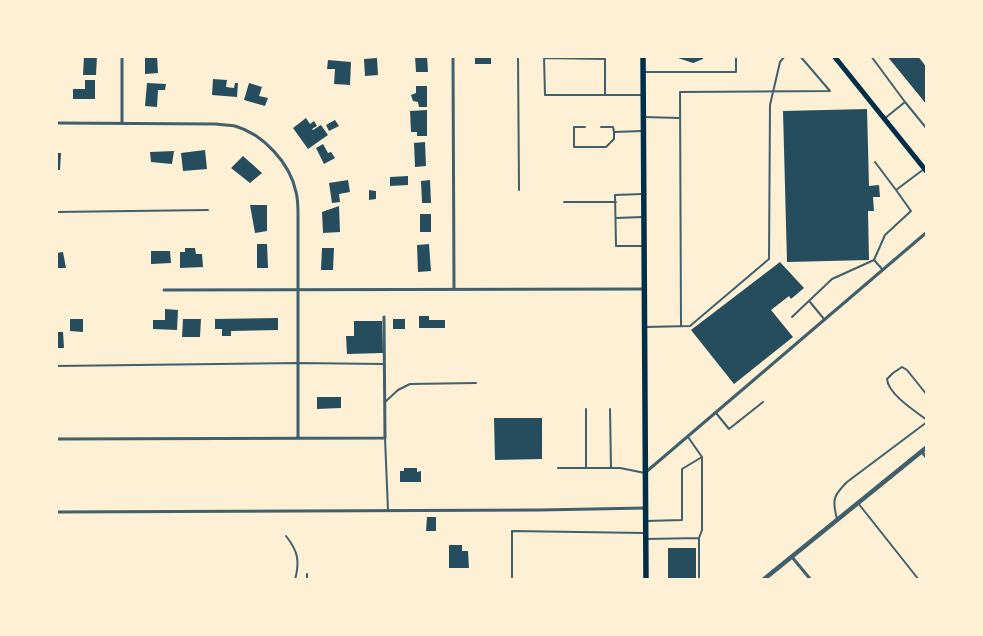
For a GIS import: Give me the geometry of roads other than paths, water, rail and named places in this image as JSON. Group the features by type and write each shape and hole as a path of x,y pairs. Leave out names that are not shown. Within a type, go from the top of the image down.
{"main road":[{"path":"643,56 646,580"},
{"path":"834,56 925,170"}],"street":[{"path":"122,56 122,124"},
{"path":"453,56 454,289"},
{"path":"56,123 202,122 235,126 247,131 269,147 286,168 296,192 298,215 298,437"},
{"path":"646,473 927,232"},
{"path":"164,290 645,289"},
{"path":"56,439 385,438 384,317"},
{"path":"763,580 927,447"},
{"path":"922,452 927,458"},
{"path":"56,512 646,508"},
{"path":"792,557 811,580"}],"lane":[{"path":"518,56 519,190"},
{"path":"643,72 736,72 736,56"},
{"path":"645,327 690,326 769,259 770,111 780,62 785,56"},
{"path":"681,326 680,92 830,91 800,56"},
{"path":"871,56 927,129"},
{"path":"605,95 605,59 544,57 545,96 644,95"},
{"path":"884,119 905,102"},
{"path":"644,117 680,118"},
{"path":"585,127 574,127 574,147 606,148 614,139 613,127 601,127"},
{"path":"614,132 644,131"},
{"path":"792,317 810,302 832,279 874,260 885,235 911,211 875,162"},
{"path":"896,190 925,170"},
{"path":"644,194 616,195 616,246 645,246"},
{"path":"564,202 616,202"},
{"path":"56,212 208,210"},
{"path":"616,218 644,217"},
{"path":"874,260 883,270"},
{"path":"810,302 825,320"},
{"path":"56,366 298,363 385,364"},
{"path":"838,520 833,501 837,492 847,482 927,421 893,392 887,384 887,379 902,367 907,370 927,394"},
{"path":"385,402 398,390 410,384 476,384"},
{"path":"716,414 729,429 763,402"},
{"path":"610,408 611,468"},
{"path":"586,409 586,468"},
{"path":"688,437 702,457 702,530 699,538 699,580"},
{"path":"385,438 388,510"},
{"path":"646,521 682,520 682,469 702,457"},
{"path":"558,468 611,468 646,473"},
{"path":"858,503 919,580"},
{"path":"512,580 512,532 699,538"},
{"path":"286,536 294,546 297,554 295,580"},
{"path":"306,580 307,574"}]}
